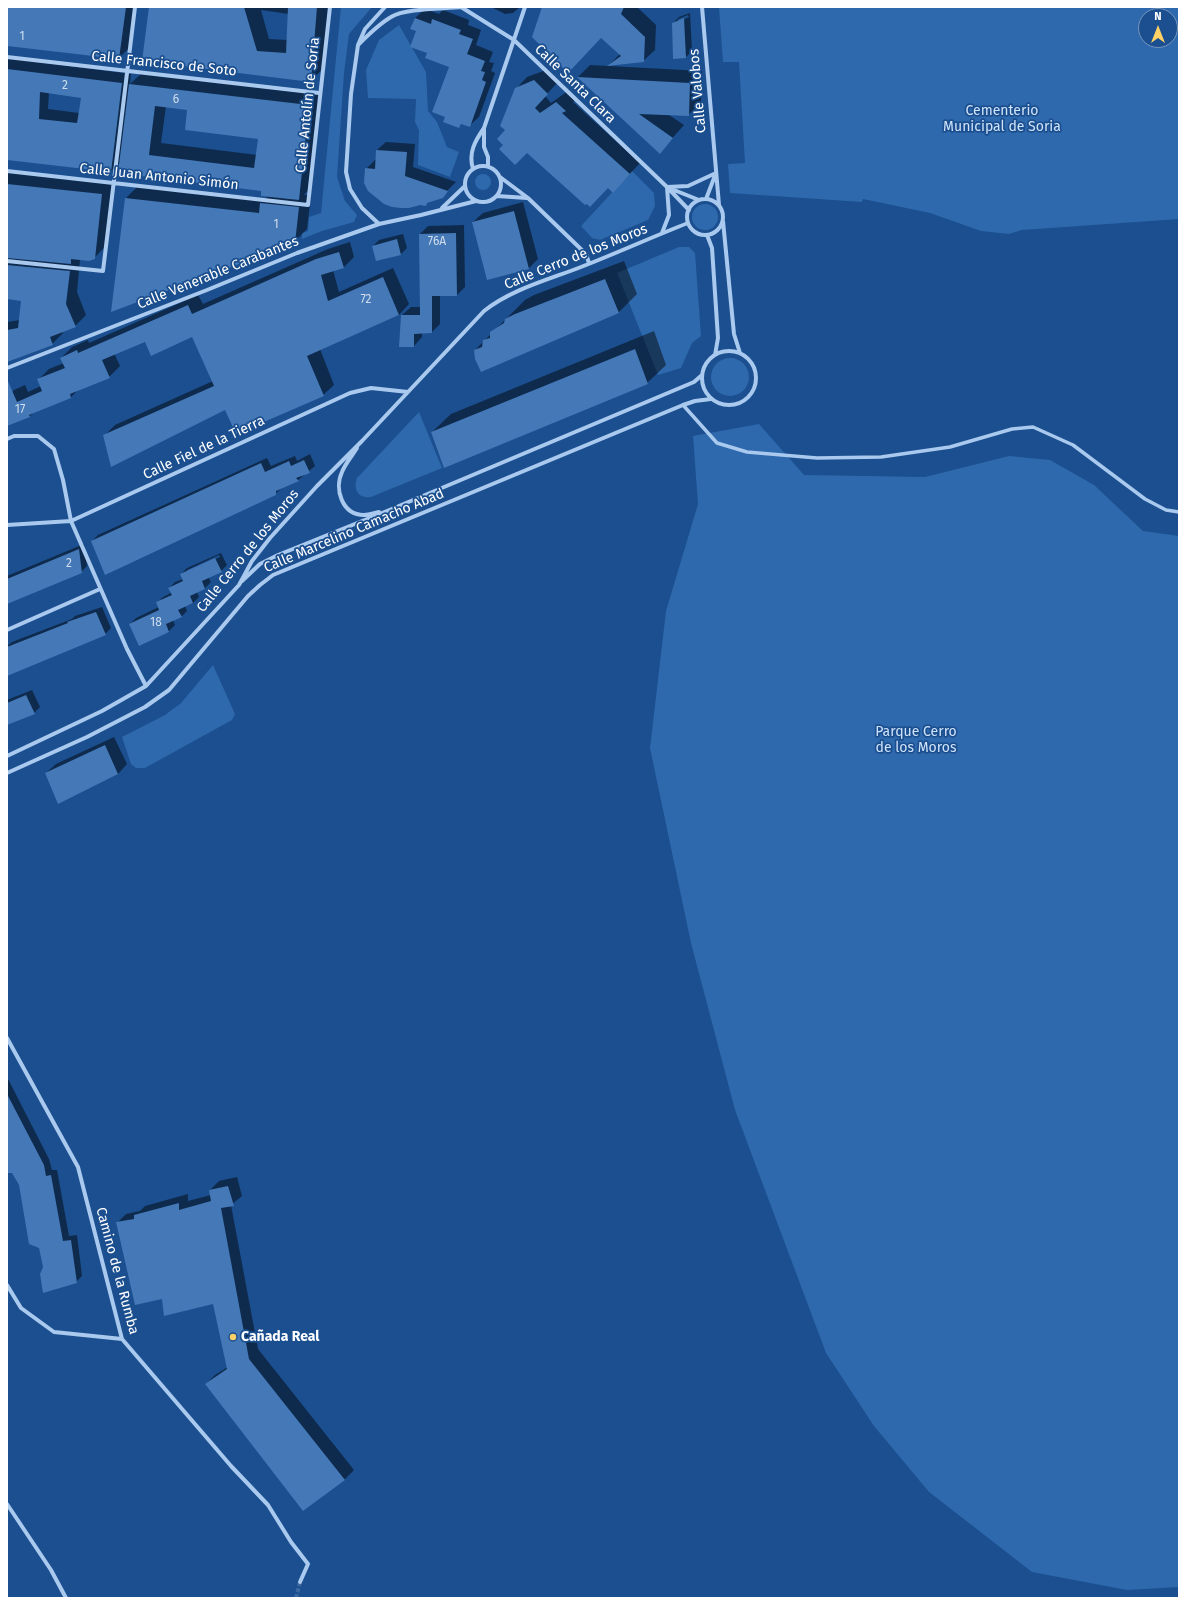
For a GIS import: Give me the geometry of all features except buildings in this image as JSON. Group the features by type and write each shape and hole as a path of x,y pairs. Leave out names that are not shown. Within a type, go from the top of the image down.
{"street":[{"path":"7,261 103,271 135,7"},
{"name":"Calle Antolín de Soria","path":"308,205 319,93 330,7"},
{"path":"379,224 362,208 350,189 346,172 351,94 358,45 365,29 385,7"},
{"path":"358,45 376,28 392,16 405,12 461,7"},
{"name":"Calle Santa Clara","path":"461,7 514,40 689,210"},
{"path":"473,169 470,160 477,139 484,128 525,7"},
{"name":"Calle Valobos","path":"702,7 719,205"},
{"name":"Calle Francisco de Soto","path":"7,57 319,93"},
{"path":"484,128 484,147 488,157 488,166"},
{"path":"478,166 488,166 498,172 501,187 497,196 488,202 476,201 469,195 465,186 466,176 478,166"},
{"name":"Calle Juan Antonio Simón","path":"7,171 308,205"},
{"path":"662,233 669,215 667,187 688,186 716,173"},
{"name":"Calle Valobos","path":"706,199 716,173"},
{"path":"500,178 528,198 586,254 589,263"},
{"name":"Calle Venerable Carabantes","path":"441,209 465,186"},
{"name":"Calle Santa Clara","path":"667,187 699,200"},
{"path":"497,196 528,198"},
{"path":"723,221 717,231 707,235 696,232 688,223 689,210 695,202 706,199 719,205 723,215 734,334 740,353"},
{"name":"Calle Venerable Carabantes","path":"7,368 207,290 297,253 379,224 476,201"},
{"name":"Calle Cerro de los Moros","path":"7,756 102,711 146,686 239,584 252,561 270,538 317,486 362,441 484,311 493,304 518,290 688,223"},
{"path":"707,235 712,248 718,338 715,355"},
{"path":"723,351 740,353 748,358 754,366 757,375 753,393 742,402 729,406 719,404 711,399 705,392 702,384 702,375 706,364 715,355 723,351"},
{"name":"Calle Marcelino Camacho Abad","path":"239,584 260,564 278,555 387,511 694,382 702,375"},
{"name":"Calle Fiel de la Tierra","path":"7,525 71,521 350,392 371,388 408,392"},
{"name":"Calle Marcelino Camacho Abad","path":"7,773 87,736 138,710 169,690 248,596 260,584 273,575 683,405 694,401 711,399"},
{"path":"683,405 717,443 747,452 817,458 881,457 950,447 1012,429 1033,427 1073,445 1145,499 1166,510 1179,512"},
{"path":"7,439 14,436 38,436 54,449 63,480 71,521 127,649 146,686"},
{"name":"Calle Cerro de los Moros","path":"362,441 341,472 338,488 340,496 346,507 363,515 387,511"},
{"path":"7,630 100,589"},
{"name":"Camino de la Rumba","path":"7,1038 78,1167 122,1339 231,1466 268,1505 291,1542 308,1564 300,1582"},
{"path":"7,1285 21,1308 54,1332 122,1339"},
{"path":"7,1504 51,1570 66,1598"}],"green space":[{"path":"341,7 372,7 349,34 344,73 337,177 345,201 357,215 354,222 322,231 302,239 302,233 308,231 309,217 321,213"},
{"name":"Cementerio Municipal de Soria","path":"719,7 1179,7 1179,219 1022,230 1009,234 981,231 930,213 863,199 862,202 730,193 728,164 745,163 739,62 723,62"},
{"path":"399,25 426,72 428,111 437,122 447,147 459,152 450,177 418,165 419,130 415,122 416,99 368,98 366,70 379,40"},
{"path":"632,171 654,193 655,206 648,220 600,240 592,238 581,226"},
{"path":"480,174 486,174 491,179 489,188 486,190 480,190 475,185 475,179"},
{"path":"705,204 715,207 718,217 715,227 705,230 695,227 692,217 695,207"},
{"path":"679,247 689,247 695,253 701,336 692,343 681,368 658,375 617,273"},
{"path":"726,358 734,358 744,363 748,370 748,384 744,391 734,396 726,396 716,391 714,388 711,381 711,373 716,363 719,361"},
{"path":"419,412 442,468 371,497 360,495 356,489 357,478"},
{"name":"Parque Cerro de los Moros","path":"759,424 804,475 925,477 1009,456 1050,460 1094,485 1143,531 1179,536 1179,1587 1127,1590 1032,1572 929,1492 874,1426 826,1353 735,1110 691,943 650,748 666,611 698,504 693,436"},
{"path":"213,665 235,714 232,720 145,768 136,768 131,764 122,737 165,715 181,703"}],"tunnel":[{"path":"296,1598 300,1582"}],"place":[{"name":"Cañada Real","path":"233,1337"}]}
